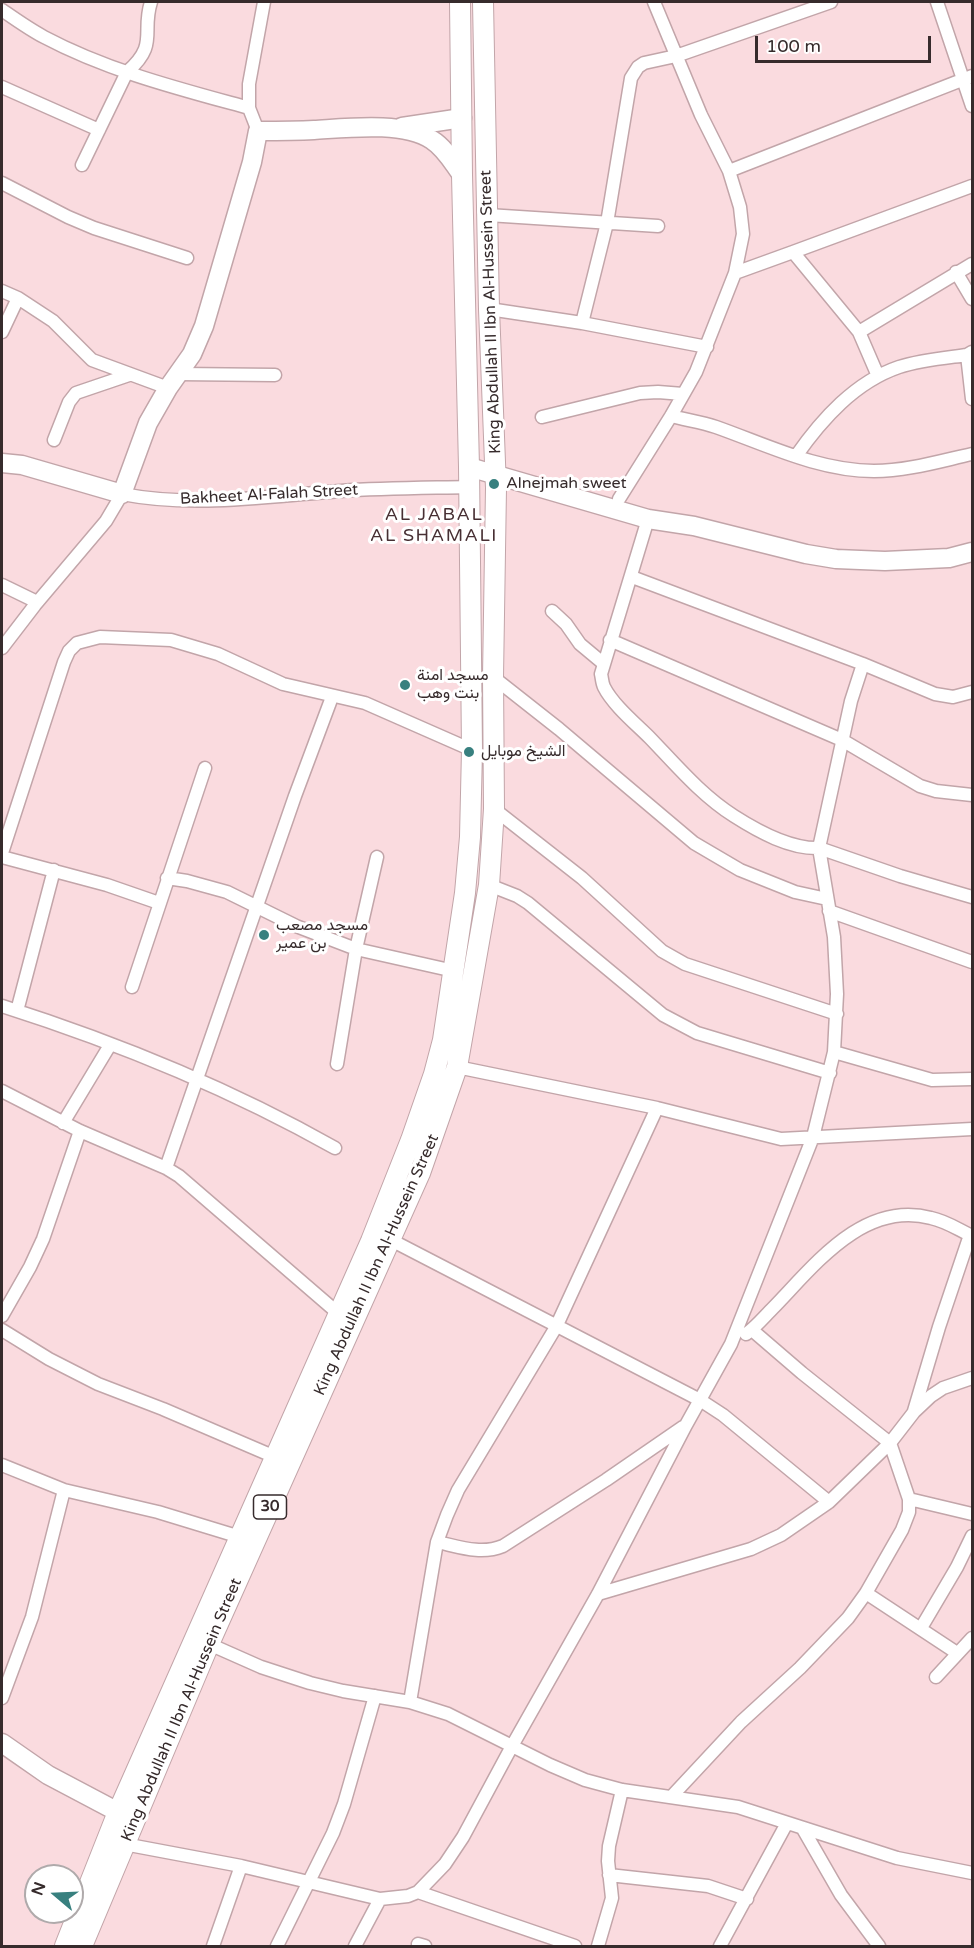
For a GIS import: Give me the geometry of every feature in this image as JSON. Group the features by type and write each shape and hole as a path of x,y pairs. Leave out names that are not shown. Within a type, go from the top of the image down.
{"main road":[{"name":"King Abdullah II Ibn Al-Hussein Street","path":"332,1348 339,1314 397,1178 434,1074 443,1040 454,971 470,837 472,750 469,461 460,2"},
{"name":"King Abdullah II Ibn Al-Hussein Street","path":"82,1947 313,1390 332,1348 391,1240 424,1162 457,1067 489,885 494,810 495,468 489,309 483,2"},
{"name":"King Abdullah II Ibn Al-Hussein Street","path":"65,1947 118,1812 275,1457 313,1390"}],"street":[{"path":"82,165 127,72 140,59 147,43 148,14 151,2"},
{"path":"2,648 106,521 122,494 148,423 192,354 204,326 252,162 258,131 249,108 251,72 264,2"},
{"path":"619,499 696,372 735,273 743,234 740,207 729,171 701,115 654,2"},
{"path":"582,323 607,223 631,78 638,67 644,63 676,57 831,2"},
{"path":"937,2 968,78 972,106"},
{"path":"2,10 43,36 127,72 249,108"},
{"path":"729,171 968,78"},
{"path":"2,87 99,130"},
{"path":"394,129 462,118"},
{"path":"258,131 314,130 350,126 394,129 419,134 434,141 462,176"},
{"path":"2,183 94,228 187,258"},
{"path":"735,273 972,186"},
{"path":"488,215 658,226"},
{"path":"793,252 859,332 878,376"},
{"path":"859,332 972,264"},
{"path":"956,272 972,299"},
{"path":"2,291 18,298 53,321 92,360 129,375 173,381 275,375"},
{"path":"2,332 18,298"},
{"path":"489,309 582,323 707,347"},
{"path":"796,456 836,408 861,386 902,366 970,354 972,399"},
{"path":"54,440 69,402 76,393 129,375"},
{"path":"542,417 640,393 683,394"},
{"path":"671,416 712,426 796,456 851,470 912,468 972,454"},
{"path":"469,461 651,508 694,526"},
{"name":"Bakheet Al-Falah Street","path":"2,463 22,465 122,494 169,501 340,491 469,487"},
{"path":"495,468 648,519 694,526 777,548 836,559 885,561 949,558 972,552"},
{"path":"648,519 632,576 610,640 602,674 603,686 623,712 705,794 733,816 757,829 788,843 809,849 819,848 900,876 972,897"},
{"path":"632,576 936,694 954,697 972,692"},
{"path":"2,585 38,602"},
{"path":"552,611 566,624 580,644 604,664"},
{"path":"159,903 107,885 2,855 64,662 69,651 77,643 100,637 171,640 218,654 283,684 365,703 472,750"},
{"path":"610,640 842,740 920,786 936,791 972,795"},
{"path":"124,1844 241,1866 380,1899 408,1896 418,1892 445,1864 463,1837 598,1594 731,1344 813,1137 831,1073 837,1014 837,964 819,848 851,701 863,664"},
{"path":"493,677 559,729 694,843 740,870 795,892 827,898"},
{"path":"166,1168 295,796 332,697"},
{"path":"132,987 205,768"},
{"path":"494,810 582,878 662,951 673,958 697,969 837,1014"},
{"path":"338,1064 356,949 377,856"},
{"path":"17,1011 54,870"},
{"path":"167,878 227,892 296,926 356,949 454,971"},
{"path":"489,885 528,903 655,1008 679,1025 697,1033 831,1073"},
{"path":"829,911 972,962"},
{"path":"2,1006 110,1045 197,1081 293,1124 335,1148"},
{"path":"63,1123 110,1045"},
{"path":"834,1052 933,1080 972,1079"},
{"path":"457,1067 657,1108 774,1138 793,1140 972,1129"},
{"path":"2,1091 80,1131 166,1168 224,1213 285,1270 339,1314"},
{"path":"410,1702 437,1542 447,1515 458,1491 556,1327 657,1108"},
{"path":"2,1316 37,1253 80,1131"},
{"path":"731,1344 752,1330 821,1259 855,1231 877,1219 897,1215 919,1215 947,1223 971,1236 939,1327 914,1412"},
{"path":"391,1240 700,1400 723,1415 829,1502"},
{"path":"2,1330 50,1359 98,1383 275,1457"},
{"path":"672,1796 741,1722 848,1618 866,1593 902,1530 909,1512 909,1499 890,1443 810,1380 752,1330"},
{"path":"598,1594 751,1549 781,1535 829,1502 890,1443 914,1412 943,1388 972,1378"},
{"path":"437,1542 478,1551 491,1551 503,1546 686,1425"},
{"path":"2,1465 63,1490 158,1512 240,1537"},
{"path":"2,1698 32,1617 63,1490"},
{"path":"909,1499 972,1514"},
{"path":"921,1628 972,1536"},
{"path":"866,1593 957,1653"},
{"path":"936,1677 972,1638"},
{"path":"209,1644 268,1670 332,1688 410,1702 448,1714 585,1780 622,1790 738,1807 897,1858 972,1873"},
{"path":"277,1947 333,1833 344,1804 375,1696"},
{"path":"2,1743 48,1775 118,1812"},
{"path":"598,1947 612,1898 609,1846 622,1790"},
{"path":"720,1947 787,1823"},
{"path":"803,1829 841,1895 879,1947"},
{"path":"213,1947 241,1866"},
{"path":"609,1875 708,1886 747,1899"},
{"path":"418,1892 559,1944 574,1947"},
{"path":"356,1947 380,1899"}],"place":[{"name":"Alnejmah sweet","path":"494,484"},
{"name":"مسجد امنة بنت وهب","path":"405,685"},
{"name":"الشيخ موبايل","path":"469,752"},
{"name":"مسجد مصعب بن عمير","path":"264,935"}],"district":[{"name":"AL JABAL AL SHAMALI","path":"434,525"}]}
